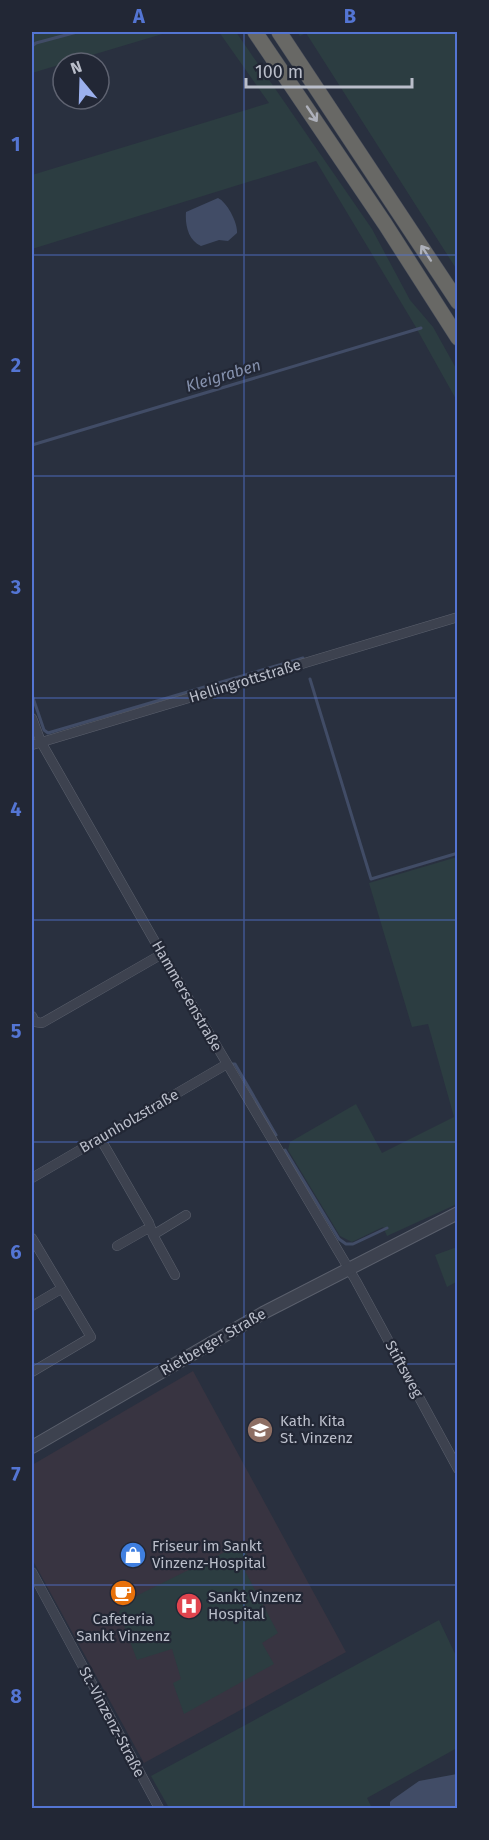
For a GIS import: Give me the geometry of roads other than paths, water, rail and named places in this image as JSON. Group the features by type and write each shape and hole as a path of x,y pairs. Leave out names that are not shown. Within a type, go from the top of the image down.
{"highway":[{"path":"255,32 385,224 458,338"},
{"path":"279,32 458,302"}],"street":[{"name":"Hellingrottstraße","path":"36,744 458,617"},
{"name":"Hammersenstraße","path":"32,718 36,744 349,1270"},
{"path":"32,1016 35,1022 42,1023 162,954"},
{"name":"Braunholzstraße","path":"32,1178 226,1064"},
{"path":"100,1138 176,1275"},
{"name":"Rietberger Straße","path":"32,1447 254,1318 458,1213"},
{"path":"117,1246 186,1215"},
{"name":"Rietberger Straße","path":"399,1245 458,1223"},
{"path":"32,1238 91,1336 32,1372"},
{"name":"Stiftsweg","path":"349,1270 458,1469"},
{"path":"32,1306 61,1289"},
{"name":"St.-Vinzenz-Straße","path":"32,1572 159,1809"}],"water":[{"path":"218,198 231,213 237,233 228,241 219,240 201,246 188,232 186,212"},
{"path":"457,1774 457,1808 390,1807 392,1800 419,1781"}],"waterway":[{"path":"32,46 77,32"},
{"name":"Kleigraben","path":"32,445 421,328"},
{"name":"Kleigraben","path":"32,695 44,730 48,733 303,658"},
{"name":"Kleigraben","path":"310,679 371,879 458,853"},
{"path":"232,1064 235,1064 276,1135"},
{"path":"285,1150 339,1239 346,1244 353,1244 387,1228"}],"place":[{"name":"Kath. Kita St. Vinzenz","path":"260,1430"},
{"name":"Friseur im Sankt Vinzenz-Hospital","path":"133,1555"},
{"name":"Cafeteria Sankt Vinzenz","path":"123,1593"},
{"name":"Sankt Vinzenz Hospital","path":"189,1606"}]}
